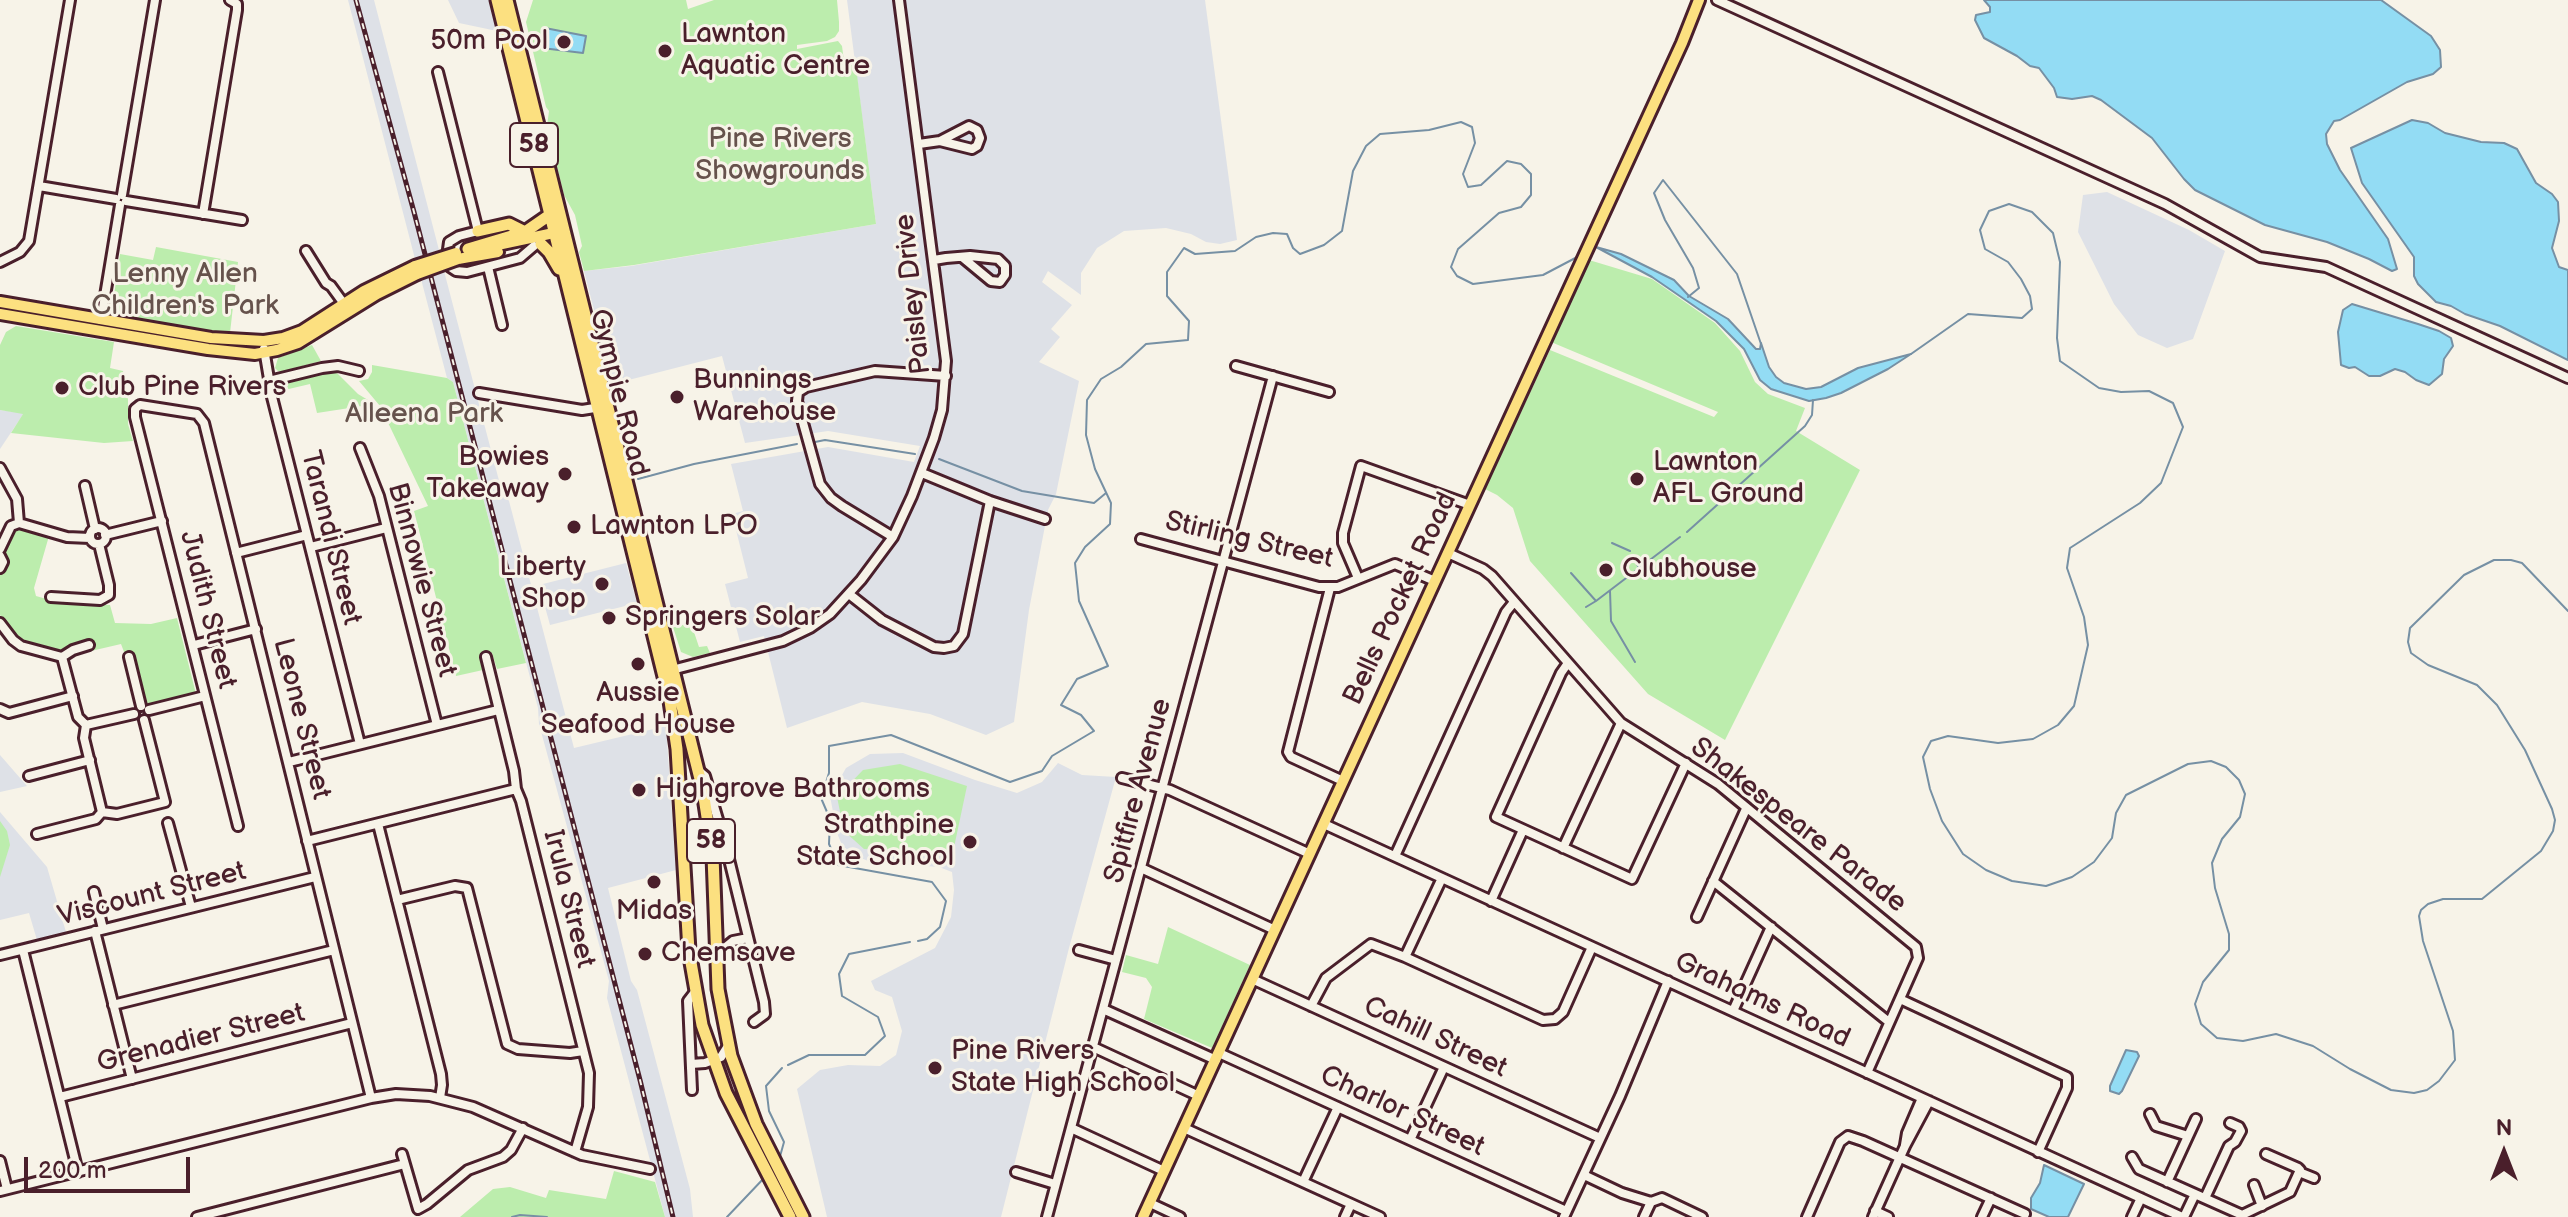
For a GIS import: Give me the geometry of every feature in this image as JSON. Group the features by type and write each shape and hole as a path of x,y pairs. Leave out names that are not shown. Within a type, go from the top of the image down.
{"highway":[{"name":"Gympie Road","path":"497,0 551,214 561,235 567,283 602,406"},
{"name":"Gympie Road","path":"507,0 668,671 702,777 713,856 720,1002 728,1046 745,1100 803,1217"},
{"path":"461,254 525,232 551,214"},
{"path":"478,231 509,224 525,232"},
{"path":"538,245 549,252 567,283"},
{"name":"Gympie Road","path":"668,671 679,785 688,945 695,992 713,1061 732,1106 790,1217"},
{"path":"679,785 691,778 702,777"}],"main road":[{"name":"Bells Pocket Road","path":"1143,1217 1688,31 1699,0"},
{"path":"461,254 538,245 561,235"},
{"path":"0,302 226,340 264,341 293,335 377,294 416,270 461,254 561,235"},
{"path":"0,314 227,352 264,353 298,343 344,310"},
{"path":"0,324 21,318"}],"street":[{"path":"0,262 24,250 29,241 70,0"},
{"path":"101,320 155,0"},
{"path":"203,214 237,10 237,4 230,0"},
{"name":"Paisley Drive","path":"668,671 792,637 822,621 849,594 893,537 922,473 939,425 946,376 945,346 899,0"},
{"path":"1717,0 2165,204 2260,257 2326,267 2568,378"},
{"path":"438,72 478,231 449,242 447,257 450,267 463,272 488,267 520,258 538,245"},
{"path":"919,144 940,141"},
{"path":"39,186 242,220"},
{"path":"306,251 327,289 344,310"},
{"path":"934,260 962,257 998,259 1005,266 1005,275 1000,282 991,281 962,257"},
{"path":"488,267 502,325"},
{"name":"Tarandi Street","path":"264,341 269,381 360,744"},
{"path":"269,381 338,366 359,371"},
{"path":"1236,366 1329,392"},
{"path":"893,537 842,506 820,484 797,401 798,392 806,387 875,371 946,376"},
{"name":"Spitfire Avenue","path":"1047,1217 1273,376"},
{"path":"479,393 582,410 602,406"},
{"name":"Judith Street","path":"136,406 134,412 238,826"},
{"name":"Leone Street","path":"136,406 192,413 202,419 371,1098"},
{"name":"Binnowie Street","path":"360,448 379,496 437,725"},
{"path":"1358,578 1343,543 1343,533 1361,466 1470,505"},
{"path":"0,468 17,499 19,523"},
{"path":"922,473 990,501 1045,519"},
{"path":"85,486 95,529"},
{"path":"849,594 882,620 934,647 954,646 963,634 990,501"},
{"path":"105,535 162,521"},
{"path":"0,549 11,526 19,523 67,537 90,538 99,544"},
{"path":"311,547 386,528"},
{"path":"95,529 100,529 105,535"},
{"path":"90,538 95,529"},
{"path":"99,544 105,535"},
{"path":"236,553 307,535"},
{"name":"Stirling Street","path":"1141,539 1330,588 1395,564 1435,581"},
{"path":"51,597 100,600 109,595 99,544"},
{"name":"Shakespeare Parade","path":"1448,553 1492,576 1621,723 1718,784 1916,947 1918,958 1867,1073"},
{"path":"0,556 3,562 0,568"},
{"path":"1330,588 1288,752 1291,757 1343,781"},
{"path":"1395,856 1506,612 1514,602"},
{"path":"0,623 21,646 62,657 89,645"},
{"path":"194,645 256,629"},
{"path":"62,657 78,717 86,725"},
{"path":"129,657 149,717 138,719 134,714"},
{"name":"Irula Street","path":"486,657 516,789 589,1073 590,1096 575,1152"},
{"path":"1568,663 1496,817 1632,879 1686,763"},
{"path":"0,709 5,713 15,712 73,696"},
{"path":"86,725 134,714 136,709 205,696"},
{"path":"289,762 498,710"},
{"path":"102,812 117,814 165,802 144,720"},
{"path":"1563,848 1621,723"},
{"path":"86,725 84,738 102,812"},
{"path":"29,776 90,760"},
{"name":"Gympie Road","path":"702,777 718,819 765,1010 763,1016 754,1022"},
{"path":"1122,778 1162,788 1310,854"},
{"path":"307,841 516,789"},
{"path":"1697,917 1746,809"},
{"path":"37,834 96,819 102,812"},
{"path":"168,823 191,907"},
{"path":"378,824 442,1080 440,1098"},
{"name":"Grahams Road","path":"1324,824 2183,1217"},
{"path":"1491,901 1523,830"},
{"path":"1141,868 1275,930"},
{"name":"Viscount Street","path":"0,955 315,877"},
{"path":"1405,957 1442,878"},
{"path":"1713,881 1889,1022"},
{"path":"397,900 465,884 507,1044 518,1049 583,1051"},
{"path":"94,892 113,1005 132,1079"},
{"path":"1733,1011 1771,927"},
{"path":"716,932 733,941"},
{"path":"717,954 733,941 748,938"},
{"path":"1311,1006 1326,978 1366,946 1376,944 1549,1020 1563,1012 1592,947"},
{"path":"23,950 78,1172"},
{"path":"113,1005 334,950"},
{"path":"1079,950 1116,960"},
{"name":"Cahill Street","path":"1252,979 1600,1138"},
{"path":"1565,1214 1668,981"},
{"name":"Gympie Road","path":"692,1090 688,1001 695,992"},
{"path":"1900,999 2064,1074 2069,1082 2038,1152"},
{"name":"Charlor Street","path":"1103,1009 1338,1107 1565,1214"},
{"name":"Grenadier Street","path":"60,1097 352,1023"},
{"path":"691,1064 713,1061 723,1056 728,1046"},
{"path":"1093,1047 1199,1096"},
{"path":"1410,1140 1444,1067"},
{"path":"0,1161 4,1190 396,1094 440,1098 484,1111 591,1158 650,1169"},
{"path":"1888,1217 1874,1214 1926,1100"},
{"path":"1303,1182 1338,1107"},
{"path":"2150,1114 2156,1126 2188,1136"},
{"path":"2167,1182 2196,1119"},
{"path":"2205,1198 2229,1146 2245,1133 2230,1123"},
{"path":"402,1154 418,1209 468,1170 503,1157 511,1150 523,1128"},
{"path":"1071,1128 1164,1171"},
{"path":"1184,1128 1380,1217"},
{"path":"1807,1217 1843,1138 1852,1136 2025,1214"},
{"path":"2266,1154 2314,1178"},
{"path":"2132,1157 2139,1169 2242,1215 2290,1192 2299,1172"},
{"path":"197,1217 404,1164"},
{"path":"1016,1172 1055,1184"},
{"path":"1584,1175 1622,1193 1651,1202 1662,1198 1702,1217"},
{"path":"2254,1185 2262,1206"},
{"path":"781,1200 784,1193 791,1191"},
{"path":"2183,1217 2195,1194"},
{"path":"1982,1217 1991,1198"},
{"path":"2132,1217 2141,1198"},
{"path":"1644,1217 1651,1202"},
{"path":"1150,1203 1180,1217"},
{"path":"1345,1217 1351,1204"}],"shaded area":[{"path":"348,0 374,0 439,250 415,259"},
{"path":"448,0 489,0 497,31 459,23"},
{"path":"847,0 1205,0 1237,240 1220,244 1206,242 1191,234 1166,228 1124,231 1097,248 1081,273 1081,295 1048,271 1042,282 1072,305 1051,329 1060,337 1039,362 1079,381 1056,494 1048,510 1029,610 1014,722 986,735 930,714 862,702 787,728 764,636 740,642 725,584 748,578 732,514 743,511 731,464 828,447 914,462 920,446 828,431 745,443 722,356 613,384 584,271 631,266 876,224"},
{"path":"2107,192 2189,230 2225,251 2193,339 2167,348 2138,335 2114,304 2078,232 2083,195"},
{"path":"444,271 574,748 666,726 676,870 608,888 690,1189 693,1217 665,1217 607,998 609,981 539,724 538,708 453,382 447,378 421,279"},
{"path":"0,410 24,413 0,449"},
{"path":"626,563 637,603 550,625 539,585"},
{"name":"Pine Rivers State High School","path":"903,753 1017,793 1042,782 1058,763 1082,775 1116,777 1001,1217 827,1217 797,1089 820,1070 848,1065 880,1066 896,1055 902,1031 892,997 875,990 871,981 935,948 951,917 952,872 939,867 871,862 845,852 837,833 830,796 846,768 870,754"},
{"path":"0,755 27,786 0,792"},
{"path":"0,812 47,867 66,932 37,940 29,913 0,920"}],"green space":[{"name":"Pine Rivers Showgrounds","path":"533,0 686,0 688,9 714,0 837,0 839,31 835,37 797,45 797,49 838,41 844,61 855,59 876,224 584,271 575,215 564,195 547,126 549,111 526,22"},
{"name":"Lenny Allen Children's Park","path":"156,247 238,262 230,333 170,329 116,321 111,316 120,254 153,260"},
{"path":"1589,260 1652,279 1715,323 1740,351 1755,382 1768,394 1805,408 1796,431 1860,470 1725,740 1648,694 1530,561 1513,508 1485,489 1550,350 1714,417 1718,412 1551,342"},
{"path":"16,326 114,342 110,368 123,371 128,396 128,424 133,441 104,443 11,433 23,414 0,410 0,345 6,332"},
{"path":"312,345 321,361 284,371 275,368 278,358"},
{"name":"Alleena Park","path":"372,365 447,378 453,382 526,663 497,669 492,653 483,656 483,670 456,676 414,511 428,506 380,406 359,381 368,379"},
{"path":"325,371 338,374 368,400 369,405 317,413 310,384 276,392 278,382"},
{"path":"27,528 49,536 34,588 36,596 64,604 110,605 115,623 151,624 177,618 196,694 152,706 143,701 121,644 91,651 89,643 61,654 29,644 18,637 0,615 0,574 6,567 3,553 15,531"},
{"path":"691,623 699,647 707,646 710,653 693,657 681,652 673,627"},
{"path":"900,764 967,786 953,852 864,849 844,831 837,797 863,770"},
{"path":"0,821 7,831 10,845 0,877"},
{"path":"1168,927 1250,965 1212,1048 1144,1019 1152,987 1146,978 1122,972 1126,955 1158,964"},
{"path":"614,1171 655,1182 665,1217 460,1217 493,1189 510,1187 546,1198 549,1190 606,1199"}],"water":[{"path":"1984,0 2381,0 2431,36 2440,50 2441,67 2433,74 2407,82 2334,121 2326,134 2327,144 2340,170 2388,239 2397,269 2392,271 2327,242 2265,225 2195,190 2152,138 2101,100 2092,96 2072,99 2057,97 2039,68 2030,66 1984,38 1975,20 1976,15 1990,12"},
{"name":"50m Pool","path":"545,28 586,36 583,53 542,48"},
{"path":"2412,120 2428,123 2445,133 2481,142 2504,143 2517,149 2536,183 2558,202 2559,221 2552,248 2559,267 2568,270 2568,360 2500,326 2436,302 2418,284 2414,276 2414,257 2362,183 2351,148"},
{"path":"1596,247 1621,254 1674,280 1689,296 1728,319 1756,349 1760,349 1761,343 1769,367 1784,383 1806,389 1821,387 1858,368 1911,354 1888,369 1826,398 1809,401 1771,389 1760,380 1744,349 1716,321 1652,277"},
{"path":"2352,304 2439,331 2451,338 2453,346 2444,359 2442,374 2429,385 2395,369 2380,376 2369,376 2355,367 2341,365 2338,332 2343,310"},
{"path":"2126,1050 2137,1052 2139,1056 2119,1094 2110,1091 2110,1086"},
{"path":"2044,1165 2084,1184 2068,1217 2049,1217 2031,1209 2031,1198 2040,1183"}],"waterway":[{"path":"918,941 927,939 940,927 946,901 932,882 838,865 829,844 830,819 821,798 829,773 829,746 891,735 1010,782 1042,771 1052,756 1094,731 1081,715 1061,705 1077,679 1108,666 1079,601 1075,563 1085,547 1110,524 1111,503 1095,469 1086,435 1087,400 1101,379 1121,367 1146,344 1188,340 1189,321 1167,296 1167,272 1184,248 1195,254 1235,251 1256,237 1273,233 1287,234 1293,248 1300,254 1324,245 1342,231 1353,171 1366,146 1380,134 1429,130 1461,122 1472,127 1475,143 1463,174 1468,187 1481,185 1507,161 1521,164 1531,174 1531,195 1521,207 1499,213 1458,249 1451,267 1457,276 1473,284 1543,275 1581,255"},
{"path":"1688,297 1699,288 1693,268 1665,220 1654,193 1663,180 1737,274 1761,344"},
{"path":"1911,354 1968,314 2022,318 2032,309 2030,296 2021,279 2008,262 1985,249 1980,230 1989,211 2009,204 2032,212 2053,233 2060,262 2057,338 2060,361 2099,388 2121,392 2149,391 2173,403 2183,427 2161,483 2140,503 2070,548 2067,568 2084,617 2088,645 2074,706 2058,725 2033,739 1998,743 1948,736 1931,741 1923,757 1942,821 1963,854 1986,870 2012,881 2046,886 2072,877 2094,862 2112,838 2116,813 2126,795 2188,764 2211,761 2226,767 2239,780 2245,794 2240,817 2222,839 2212,863 2215,888 2229,934 2229,950 2203,982 2195,1004 2201,1024 2217,1038 2243,1041 2276,1034 2313,1046 2391,1090 2414,1093 2427,1090 2439,1081 2455,1060 2453,1031 2423,941 2421,910 2443,899 2482,899 2541,851 2553,831 2555,820 2525,750 2497,705 2477,685 2428,665 2411,653 2408,642 2410,628 2464,575 2494,560 2522,563 2568,611"},
{"path":"1687,532 1805,426 1812,415 1813,400"},
{"path":"815,442 825,440 915,454"},
{"path":"638,479 694,464 797,444"},
{"path":"939,459 1022,491 1094,503 1106,493"},
{"path":"1571,573 1596,601 1680,537"},
{"path":"1612,543 1630,551"},
{"path":"1634,558 1639,568"},
{"path":"1610,591 1611,621 1635,662"},
{"path":"1586,607 1596,601"},
{"path":"788,1065 809,1055 865,1055 885,1036 878,1017 842,996 839,974 849,954 910,942"},
{"path":"779,1160 784,1142 769,1111 766,1086 782,1068"},
{"path":"727,1217 765,1177"},
{"path":"512,1217 547,1217"}],"railway":[{"path":"356,0 414,212 673,1217"}],"place":[{"name":"50m Pool","path":"564,42"},
{"name":"Lawnton Aquatic Centre","path":"665,51"},
{"name":"Club Pine Rivers","path":"62,388"},
{"name":"Bunnings Warehouse","path":"677,397"},
{"name":"Bowies Takeaway","path":"565,474"},
{"name":"Lawnton AFL Ground","path":"1637,479"},
{"name":"Lawnton LPO","path":"574,527"},
{"name":"Clubhouse","path":"1606,570"},
{"name":"Liberty Shop","path":"602,584"},
{"name":"Springers Solar","path":"609,618"},
{"name":"Aussie Seafood House","path":"638,664"},
{"name":"Highgrove Bathrooms","path":"639,790"},
{"name":"Strathpine State School","path":"970,842"},
{"name":"Midas","path":"654,882"},
{"name":"Chemsave","path":"645,954"},
{"name":"Pine Rivers State High School","path":"935,1068"}]}
